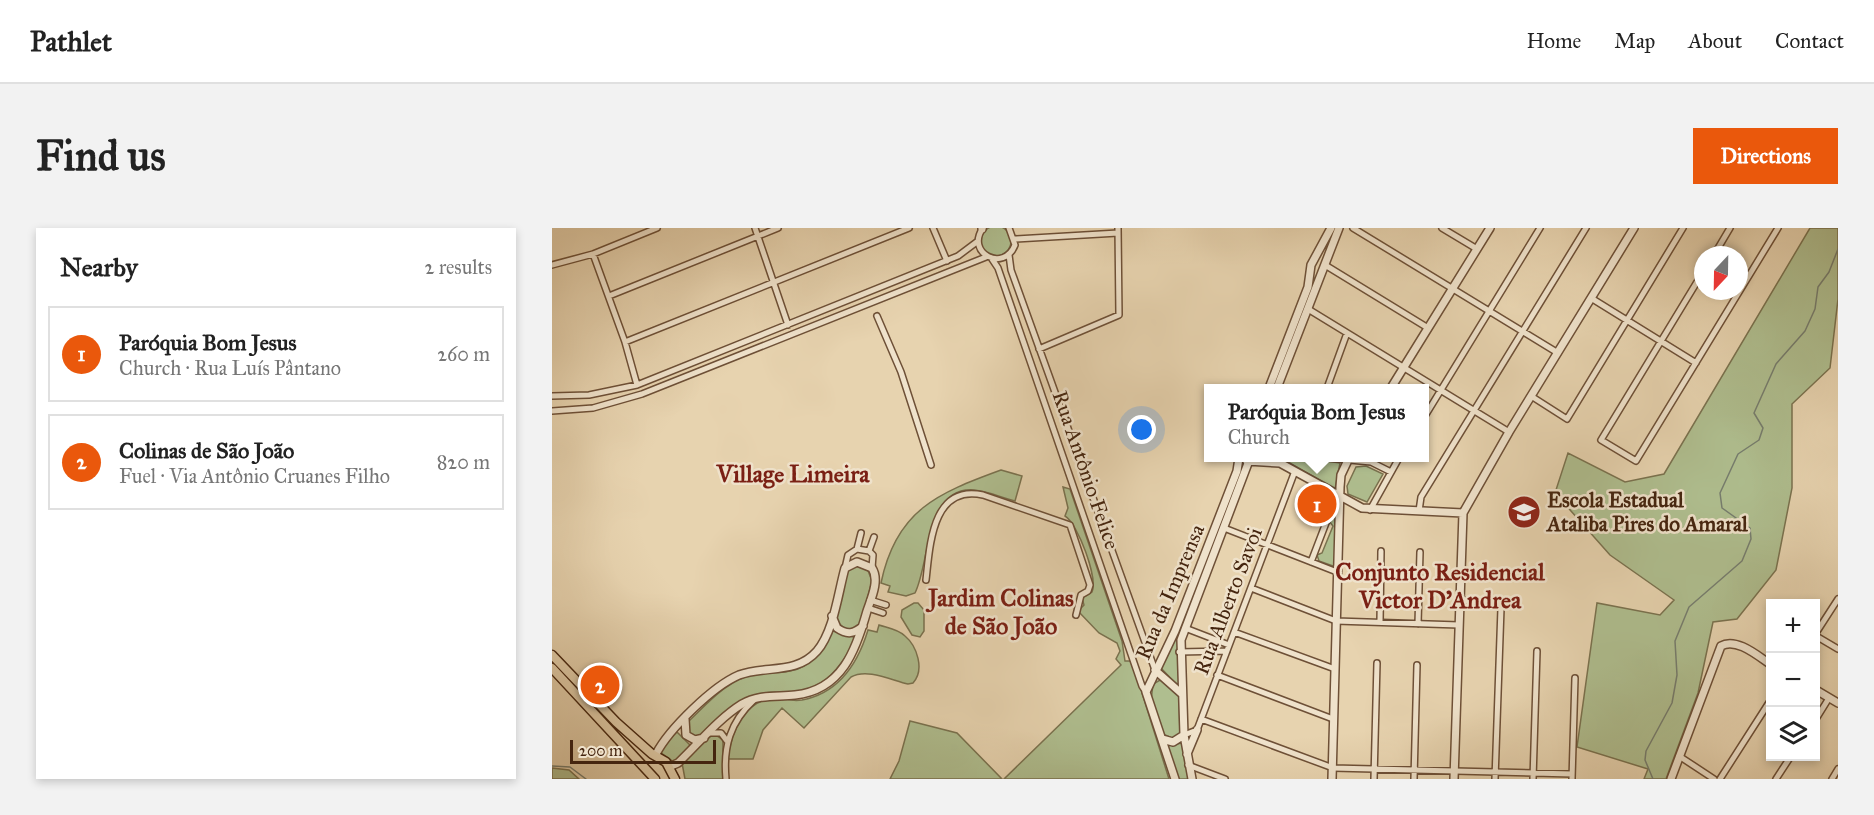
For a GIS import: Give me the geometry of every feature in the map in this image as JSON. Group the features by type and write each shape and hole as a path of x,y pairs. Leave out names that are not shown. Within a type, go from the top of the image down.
{"main road":[{"path":"552,655 601,707 654,754 671,773 655,779 552,668"},
{"path":"644,767 646,759 654,754"}],"street":[{"path":"552,265 593,254 655,228"},
{"path":"755,228 788,325"},
{"path":"609,296 778,228"},
{"path":"625,342 772,281 909,228"},
{"path":"933,228 947,261"},
{"path":"552,396 598,394 637,385 958,256 978,241 982,228"},
{"path":"552,411 593,408 642,394 989,258 1009,255 1015,239 1009,228"},
{"path":"1271,384 1308,287 1314,259 1331,228"},
{"path":"1279,384 1339,228"},
{"path":"1353,228 1557,353"},
{"path":"1442,228 1477,249"},
{"path":"1394,384 1490,228"},
{"path":"1429,409 1540,228"},
{"path":"1419,511 1421,497 1586,228"},
{"path":"1455,775 1463,513 1509,432 1633,231 1622,228"},
{"path":"1531,396 1567,419 1683,228"},
{"path":"1719,246 1730,228"},
{"path":"1694,287 1602,440 1636,461 1778,228"},
{"path":"1015,239 1118,231 1119,315 1039,349"},
{"name":"Rua Antônio Felice","path":"978,241 998,268 1146,692"},
{"path":"593,254 625,342 637,385"},
{"name":"Rua Antônio Felice","path":"1009,255 1011,270 1155,670"},
{"path":"1314,259 1428,328"},
{"path":"1591,298 1696,363"},
{"path":"1308,309 1429,384"},
{"path":"877,316 902,372 931,465"},
{"path":"1328,384 1347,333"},
{"path":"1429,384 1509,432"},
{"name":"Rua da Imprensa","path":"1175,779 1146,692 1175,631 1238,471 1239,462"},
{"name":"Rua da Imprensa","path":"1192,779 1184,735 1179,652 1185,628 1249,462"},
{"path":"1272,462 1280,463 1370,510 1463,513"},
{"path":"1332,779 1340,496 1341,475 1346,462"},
{"path":"1371,462 1391,472"},
{"path":"1370,510 1397,462"},
{"name":"Rua Alberto Savoi","path":"1197,730 1295,471"},
{"path":"926,580 930,538 947,504 959,495 973,493 983,495 1070,525 1090,585 1088,591 1081,595 1076,615"},
{"path":"1311,562 1329,515"},
{"path":"1224,528 1337,572"},
{"path":"654,754 713,692 739,675 786,668 810,659 825,638 848,555 857,549 861,533"},
{"path":"671,773 735,710 755,698 796,695 823,687 844,669 852,657 863,626 876,577 872,568 873,555 870,551 874,537"},
{"path":"857,549 870,551"},
{"path":"1380,622 1381,551"},
{"path":"1418,624 1420,552"},
{"path":"845,568 857,562 872,568"},
{"path":"1251,588 1336,621 1459,625"},
{"path":"870,600 886,605"},
{"path":"1459,600 1496,602 1501,608 1496,776"},
{"path":"1820,627 1838,600"},
{"path":"868,608 883,613"},
{"path":"832,616 837,628 846,633 852,633 863,626"},
{"path":"1185,628 1228,648"},
{"path":"1234,632 1335,669"},
{"path":"1820,637 1838,649"},
{"path":"1671,779 1722,646 1727,642 1734,643 1766,662"},
{"path":"1179,652 1228,648"},
{"path":"1534,776 1538,651"},
{"path":"1374,779 1377,663"},
{"path":"1414,779 1417,665"},
{"path":"1155,670 1182,694"},
{"path":"1218,675 1333,719"},
{"path":"552,677 563,679"},
{"path":"1201,719 1333,768 1415,770 1455,775 1572,777 1575,678"},
{"path":"1820,693 1838,703"},
{"path":"726,779 728,741 737,717 755,698"},
{"path":"1820,712 1829,698"},
{"path":"1720,779 1766,707"},
{"path":"685,719 686,735 694,740 721,733 728,741"},
{"path":"1162,739 1173,742 1197,730"},
{"path":"1187,754 1197,730"},
{"path":"1679,756 1714,779"},
{"path":"1776,779 1788,761"},
{"path":"1188,765 1225,779"},
{"path":"1832,779 1838,770"}],"green space":[{"path":"996,226 1002,227 1010,235 1010,247 1002,255 996,256 990,255 982,247 981,241 982,235 990,227"},
{"path":"1810,228 1838,228 1838,299 1830,368 1792,404 1792,488 1776,570 1737,619 1713,622 1698,693 1666,779 1644,779 1648,769 1577,747 1597,603 1660,615 1674,600 1610,555 1555,493 1568,453 1625,482 1664,474"},
{"path":"1288,462 1340,463 1335,489"},
{"path":"1242,465 1178,641 1180,685 1178,686 1160,667 1178,631"},
{"path":"1366,466 1383,474 1367,502 1348,494 1347,486 1356,467"},
{"path":"1001,470 1022,476 1015,501 974,490 958,492 946,500 932,529 915,593 906,596 888,592 890,586 881,583 888,558 897,538 909,521 939,497 978,478"},
{"path":"1063,487 1070,489 1122,641 1125,661 1132,661 1169,779 1004,779 1121,665 1116,659 1120,651 1117,643 1099,633 1078,611 1084,605 1082,598 1092,592 1092,575 1086,552 1076,529 1065,516 1068,508"},
{"path":"1336,516 1335,565 1333,566 1319,561 1317,555 1322,553 1333,526 1329,521"},
{"path":"857,565 867,568 872,581 861,623 847,630 836,621 845,575 848,570"},
{"path":"918,603 924,610 924,631 920,637 912,635 901,617 902,610"},
{"path":"879,625 899,632 913,646 919,665 917,678 913,683 908,684 872,674 851,677 804,728 782,708 763,730 753,759 728,759 732,738 740,720 754,705 774,698 802,700 827,691 845,675 852,665 868,630 877,632"},
{"path":"833,631 854,637 855,642 837,668 822,682 804,690 755,695 734,707 703,735 695,737 688,732 688,722 727,687 755,674 786,672 804,666 814,658"},
{"path":"1162,679 1179,694 1180,736 1174,739 1163,734 1151,701 1153,684"},
{"path":"910,721 957,733 1002,779 890,779 899,761"},
{"path":"677,732 691,746 674,762 657,750"},
{"path":"711,736 717,736 723,740 723,779 685,779 682,763"},
{"path":"1183,743 1190,779 1177,779 1167,745"},
{"path":"552,768 569,770 579,779 552,779"}],"waterway":[{"path":"1653,779 1645,760 1646,751 1672,703 1677,675 1675,641 1689,607 1742,561 1751,539 1750,528 1722,508 1720,493 1738,454 1759,440 1763,428 1754,413 1776,364 1805,331 1815,309 1818,287 1829,272 1838,249"},
{"path":"552,766 570,767 586,779"}],"place":[{"name":"Paróquia Bom Jesus","path":"1317,504"},
{"name":"Escola Estadual Ataliba Pires do Amaral","path":"1524,512"},
{"name":"Colinas de São João","path":"600,685"}],"district":[{"name":"Village Limeira","path":"793,474"},
{"name":"Conjunto Residencial Victor D'Andrea","path":"1440,586"},
{"name":"Jardim Colinas de São João","path":"1001,612"}]}
